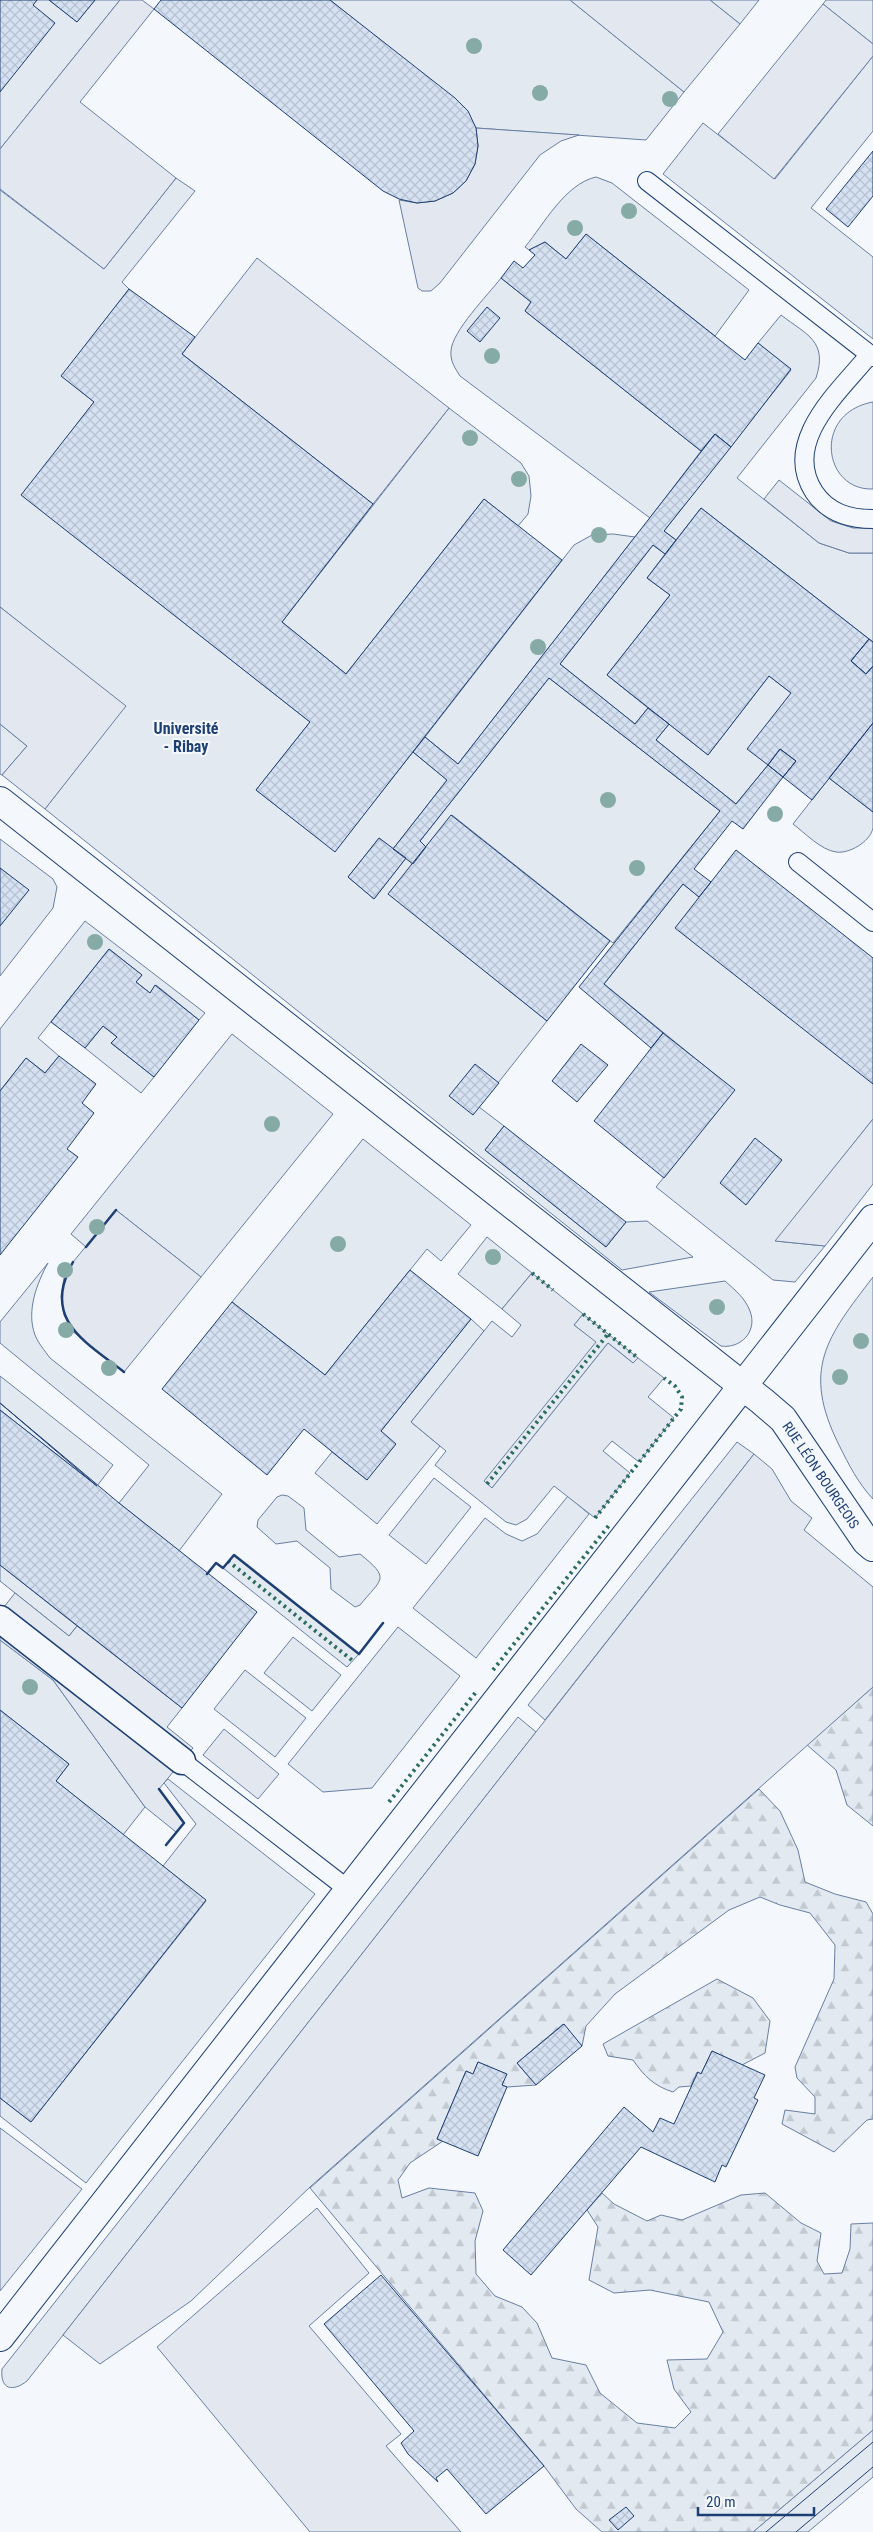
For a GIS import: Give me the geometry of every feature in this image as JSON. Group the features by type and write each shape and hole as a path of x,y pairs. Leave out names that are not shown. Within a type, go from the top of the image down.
{"street":[{"name":"RUE LÉON BOURGEOIS","path":"0,801 783,1419 866,1541 873,1547"},
{"path":"0,2337 349,1890 753,1394 873,1220"},
{"path":"0,1619 182,1761"}],"lane":[{"path":"647,181 871,355 813,425 805,444 803,464 808,484 819,501 835,513 854,519 873,519"},
{"path":"798,862 873,922"},
{"path":"182,1761 349,1890"}],"green space":[{"path":"37,0 49,0 77,22 95,0 120,0 0,149 0,92 33,5"},
{"path":"330,0 570,0 684,92 646,140 476,128 450,96"},
{"path":"710,0 759,0 740,24"},
{"path":"826,0 873,0 873,44 823,4"},
{"path":"873,56 873,131 811,208 873,257 873,339 663,174 703,123 775,179"},
{"path":"596,177 612,183 749,290 715,336 586,234 566,259 545,242 529,250 525,247 565,196 585,181"},
{"path":"176,178 195,191 122,282 129,289 62,376 94,402 22,495 310,722 256,790 335,851 413,752 447,780 393,849 379,838 348,877 374,899 406,858 413,864 389,894 547,1021 479,1107 504,1126 485,1150 606,1247 626,1222 647,1221 693,1257 622,1270 45,809 125,706 0,607 0,190 104,269"},
{"path":"501,278 531,302 525,311 701,451 650,518 458,373 451,358 453,343 457,334"},
{"path":"781,315 807,334 817,347 819,365 816,378 737,478 819,543 849,553 873,553 873,642 701,508 676,540 664,531 791,370 758,343"},
{"path":"873,402 873,489 856,486 843,478 835,465 831,450 833,435 840,421 853,409"},
{"path":"449,408 521,463 529,476 531,496 528,514 518,526 484,499 346,674 282,622"},
{"path":"613,534 635,537 458,764 425,737 574,545 592,535"},
{"path":"653,545 665,554 647,578 670,595 607,675 648,708 635,724 560,664"},
{"path":"769,676 791,693 768,765 736,804 656,740 669,724 708,755"},
{"path":"549,678 720,811 613,943 452,815 426,847 420,841"},
{"path":"0,724 27,746 2,775 0,774"},
{"path":"829,778 873,812 873,828 868,838 858,846 847,851 830,851 813,841 793,824"},
{"path":"0,839 53,879 57,887 53,908 0,976 0,926 28,890 0,868"},
{"path":"683,884 699,897 873,1084 873,1119 776,1241 825,1246 795,1282 773,1280 656,1187 734,1090 604,984"},
{"path":"85,921 205,1013 199,1020 156,985 150,993 136,982 142,975 109,949 38,1038 59,1056 45,1073 26,1058 0,1091 0,1029"},
{"path":"103,1026 117,1037 111,1043 154,1077 141,1093 85,1048"},
{"path":"232,1034 333,1114 201,1277 116,1210 86,1247 71,1234"},
{"path":"363,1139 471,1225 441,1261 427,1249 325,1375 232,1302"},
{"path":"487,1237 532,1273 502,1309 458,1274"},
{"path":"48,1263 37,1288 32,1307 32,1316 36,1338 50,1358 222,1494 179,1551 119,1503 149,1465 0,1343 0,1322"},
{"path":"873,1277 873,1499 850,1467 839,1445 828,1418 822,1395 821,1374 824,1355 832,1336"},
{"path":"725,1281 745,1302 752,1319 752,1326 746,1338 735,1345 721,1346 649,1292"},
{"path":"583,1314 638,1358 633,1363 608,1343 492,1488 483,1481 595,1342 574,1325"},
{"path":"471,1319 484,1331 411,1422 440,1446 377,1524 315,1473 332,1452 367,1480 381,1431"},
{"path":"0,1376 113,1465 97,1486 0,1410"},
{"path":"737,1442 754,1454 545,1720 528,1705"},
{"path":"434,1478 471,1507 426,1564 389,1535"},
{"path":"282,1495 288,1496 304,1508 306,1530 339,1557 360,1554 376,1569 380,1579 378,1584 360,1605 355,1607 331,1589 330,1568 297,1541 276,1544 257,1527 258,1520 277,1497"},
{"path":"568,1496 589,1514 476,1658 413,1608 485,1518 506,1534 522,1541 537,1534"},
{"path":"234,1555 359,1654 347,1667 223,1568"},
{"path":"0,1565 77,1626 69,1636 0,1581"},
{"path":"398,1627 460,1676 372,1788 323,1792 288,1764"},
{"path":"293,1637 341,1675 312,1711 264,1673"},
{"path":"0,1640 53,1680 145,1807 123,1835 56,1781 69,1764 0,1710"},
{"path":"245,1670 306,1718 275,1757 214,1709"},
{"path":"873,1687 873,1826 847,1805 836,1770 807,1745"},
{"path":"518,1717 536,1732 27,2381 22,2385 12,2388 5,2385 2,2369"},
{"path":"168,1779 315,1894 86,2183 0,2116 0,2098 31,2122 206,1901 163,1866 196,1824 164,1783"},
{"path":"759,1789 780,1811 798,1850 805,1882 835,1894 866,1902 873,1914 873,2119 867,2120 834,2152 782,2124 785,2110 815,2114 815,2097 797,2078 795,2067 834,1979 835,1945 810,1913 780,1905 760,1897 729,1910 615,1994 586,2026 582,2046 563,2024 517,2063 536,2085 507,2087 502,2085 506,2074 478,2062 473,2074 466,2071 437,2139 443,2141 410,2163 398,2180 402,2198 429,2188 475,2193 483,2211 475,2241 476,2274 495,2296 522,2307 537,2323 552,2358 586,2365 600,2393 637,2423 675,2428 691,2412 674,2389 667,2360 707,2359 723,2332 709,2302 650,2290 614,2293 589,2280 598,2227 587,2210 602,2193 614,2204 647,2221 661,2215 682,2220 741,2195 765,2193 801,2223 821,2233 817,2261 824,2274 842,2273 850,2249 851,2224 873,2223 873,2430 753,2532 602,2532 576,2509 544,2466 310,2188"},
{"path":"717,1979 753,1998 770,2021 765,2053 742,2065 712,2051 701,2074 697,2072 691,2086 679,2087 673,2092 660,2087 650,2080 633,2060 608,2056 603,2044"},
{"path":"873,2430 873,2477 808,2532 753,2532"}],"shaded area":[{"path":"120,0 142,0 154,9 80,102 176,178 104,269 0,189 0,149"},
{"path":"570,0 710,0 740,24 684,92"},
{"path":"823,4 873,44 873,56 774,179 718,134"},
{"path":"476,128 579,135 561,141 540,155 440,283 431,291 422,291 418,288 399,200 417,203 435,201 453,193 466,181 475,164 478,146"},
{"path":"257,258 449,408 373,504 182,354"},
{"path":"779,480 831,521 853,528 873,528 873,553 849,553 819,543 764,499"},
{"path":"0,607 126,706 45,809 2,775 27,746 0,724"},
{"path":"873,1119 873,1184 825,1246 775,1241"},
{"path":"116,1210 201,1277 124,1372 72,1331 64,1315 61,1296 64,1278 73,1262"},
{"path":"532,1273 583,1314 574,1325 596,1342 484,1481 492,1488 608,1343 633,1363 638,1358 664,1378 648,1397 674,1418 639,1462 612,1441 603,1451 630,1473 595,1518 554,1486 527,1519 516,1525 506,1522 435,1465 446,1451 411,1422 492,1321 512,1337 521,1325 502,1309"},
{"path":"754,1454 772,1469 791,1501 812,1518 804,1530 873,1587 873,1687 310,2187 191,2301 100,2364 63,2335"},
{"path":"15,1593 69,1636 77,1626 182,1708 167,1727 193,1748 159,1789 184,1823 176,1832 145,1807 53,1680 0,1640 0,1612"},
{"path":"224,1729 279,1774 258,1799 203,1755"},
{"path":"0,2128 82,2189 0,2291"},
{"path":"317,2208 369,2273 309,2326 401,2434 386,2446 461,2532 310,2532 157,2347"}],"building":[{"path":"0,0 37,0 33,5 55,23 0,92"},
{"path":"49,0 95,0 77,22"},
{"path":"161,0 330,0 455,98 468,111 476,128 478,146 475,164 466,181 453,193 435,201 417,203 399,199 383,191 154,9"},
{"path":"873,151 873,196 848,227 826,209"},
{"path":"586,234 745,360 758,343 791,369 731,447 715,434 701,451 525,311 531,302 501,278 514,261 523,268 535,255 529,250 545,242 566,259"},
{"path":"129,289 195,337 182,354 373,504 282,622 346,674 484,499 562,560 335,852 256,790 310,722 21,495 94,402 61,376"},
{"path":"487,307 500,318 480,342 467,331"},
{"path":"715,434 731,447 664,531 676,540 665,554 653,545 560,664 635,724 648,708 669,724 656,740 736,804 768,765 783,777 743,829 732,821 694,869 711,882 699,897 683,884 604,984 663,1033 651,1048 579,987 720,811 549,678 420,841 426,847 413,864 393,849 447,780 413,752 425,737 458,764"},
{"path":"701,508 869,639 851,661 866,674 873,666 873,723 812,800 783,777 796,761 780,749 768,765 747,749 791,693 769,676 708,755 607,675 670,595 647,578"},
{"path":"869,639 873,642 873,666 866,674 851,661"},
{"path":"873,723 873,812 829,778"},
{"path":"780,749 796,761 783,777 768,765"},
{"path":"451,815 610,941 547,1021 388,894"},
{"path":"379,838 406,858 374,899 348,877"},
{"path":"736,850 873,958 873,1084 675,928"},
{"path":"0,868 29,890 0,926"},
{"path":"109,949 142,975 136,982 150,993 155,985 199,1020 154,1077 111,1043 117,1037 103,1026 85,1048 51,1022"},
{"path":"663,1033 735,1090 664,1178 594,1121"},
{"path":"581,1044 608,1065 577,1102 552,1081"},
{"path":"59,1056 96,1084 82,1103 94,1113 67,1149 78,1157 0,1255 0,1091 26,1058 45,1073"},
{"path":"475,1064 499,1083 473,1115 449,1096"},
{"path":"504,1126 626,1222 606,1247 485,1150"},
{"path":"755,1138 782,1160 746,1205 720,1183"},
{"path":"410,1270 471,1319 381,1431 396,1444 367,1480 304,1429 267,1475 162,1389 232,1302 325,1375"},
{"path":"0,1403 119,1503 257,1612 182,1708 0,1565 0,1410 97,1486"},
{"path":"0,1710 69,1764 56,1781 206,1900 31,2122 0,2098"},
{"path":"564,2024 582,2046 536,2085 517,2063"},
{"path":"712,2051 765,2075 754,2098 758,2100 726,2167 722,2165 715,2182 641,2147 531,2275 503,2250 624,2107 653,2132 660,2118 674,2124 698,2072 701,2074"},
{"path":"478,2062 507,2074 502,2085 507,2087 478,2156 437,2139 466,2071 473,2074"},
{"path":"381,2275 544,2466 486,2514 447,2469 436,2478 438,2482 408,2454 401,2443 414,2431 324,2324"},
{"path":"626,2507 634,2516 618,2530 609,2520"}],"tram line":[{"path":"766,2532 873,2442"},
{"path":"796,2532 873,2467"}],"hedge":[{"path":"532,1273 553,1290"},
{"path":"583,1314 638,1358"},
{"path":"487,1484 608,1334"},
{"path":"595,1518 681,1409 682,1397 675,1386 664,1378"},
{"path":"493,1670 611,1523"},
{"path":"228,1561 353,1661"},
{"path":"389,1802 476,1692"}],"wall":[{"path":"86,1247 116,1210"},
{"path":"73,1262 64,1282 62,1299 65,1314 72,1327 82,1339 124,1372"},
{"path":"207,1574 216,1563 223,1568 234,1555 359,1654 383,1623"},
{"path":"159,1789 184,1823 166,1845"}],"district":[{"name":"Université - Ribay","path":"186,737"}]}
